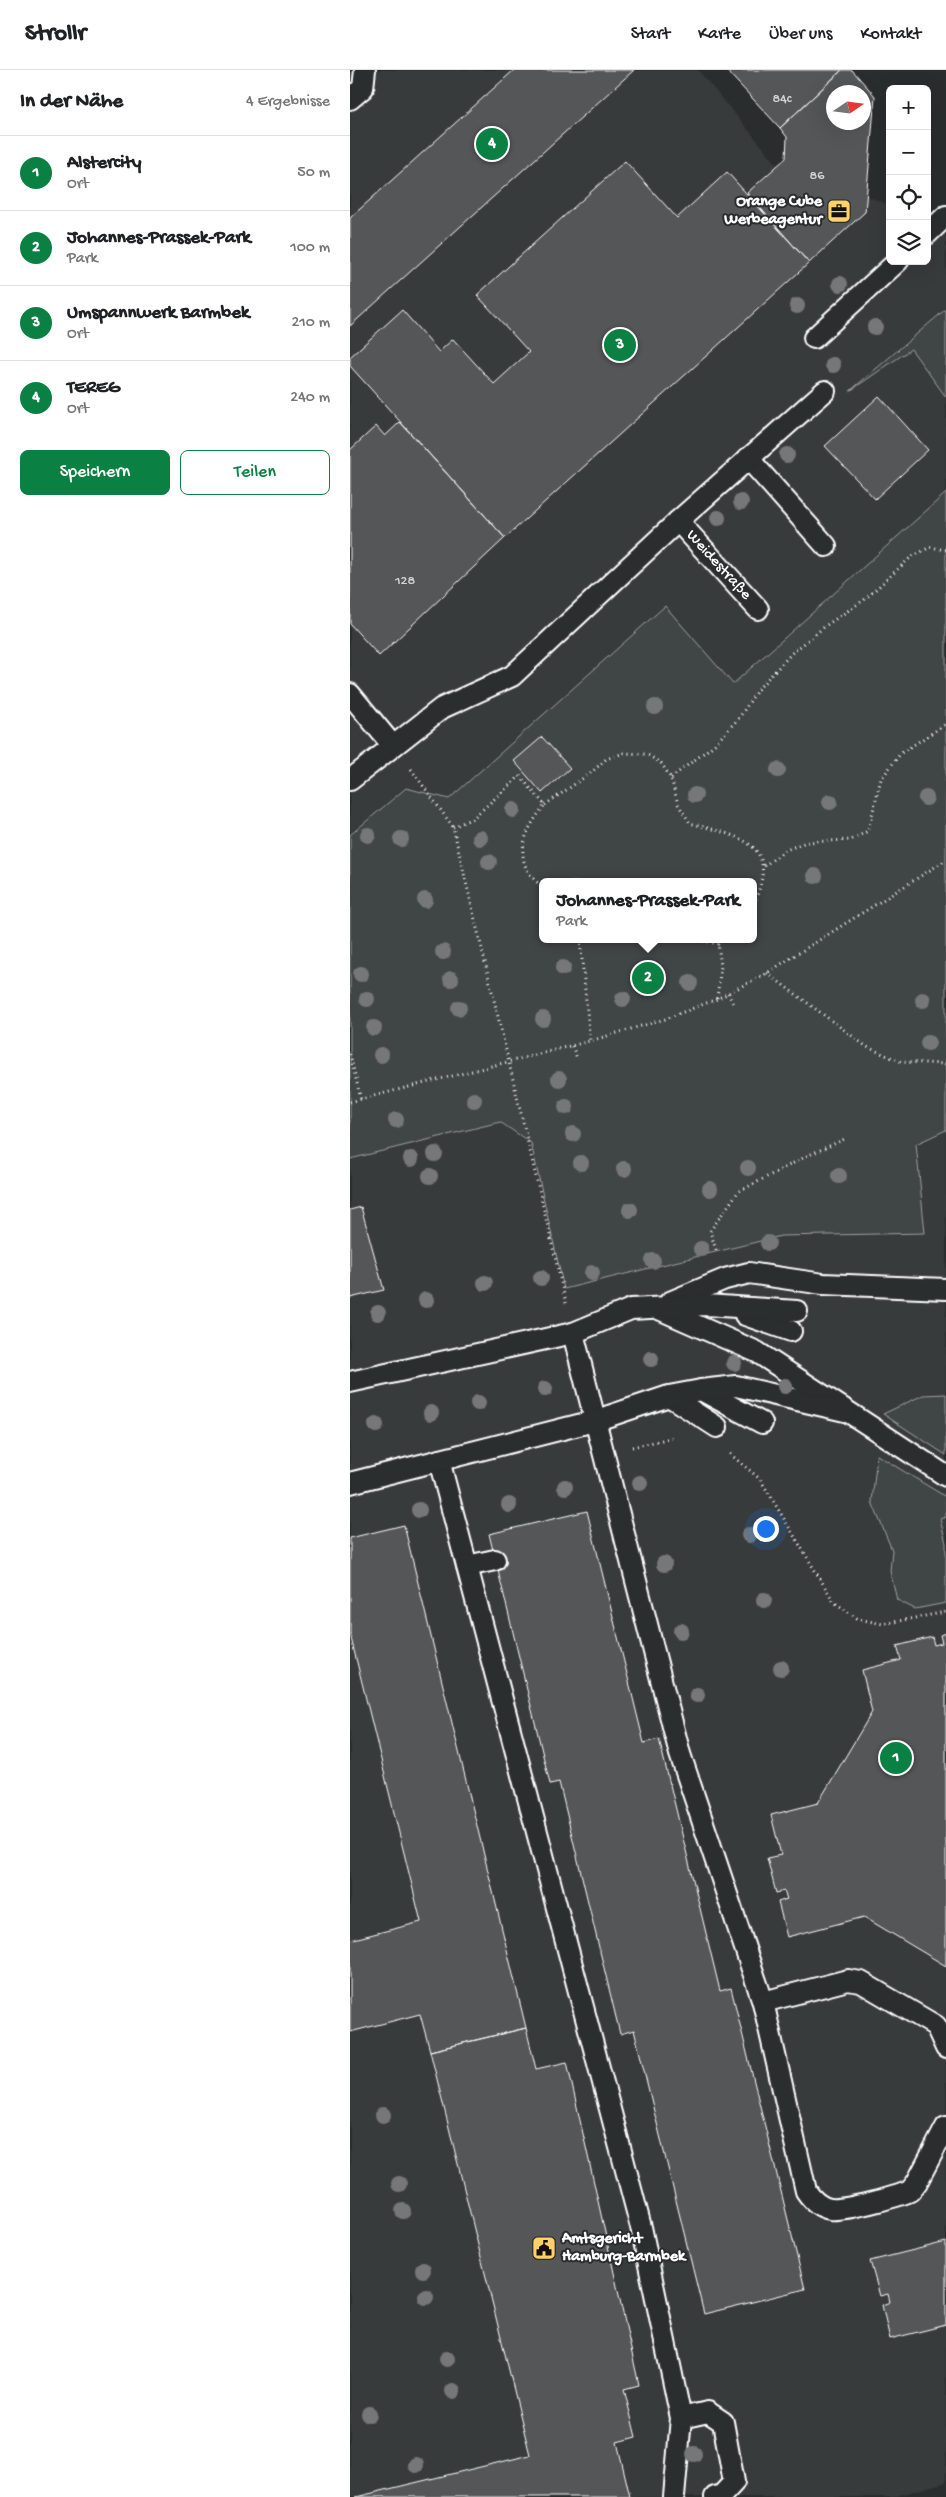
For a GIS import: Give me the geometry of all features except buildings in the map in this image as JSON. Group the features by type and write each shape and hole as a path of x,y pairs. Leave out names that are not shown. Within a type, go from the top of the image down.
{"lane":[{"path":"350,99 363,88 365,70"},
{"path":"931,230 946,216"},
{"path":"814,338 894,265"},
{"path":"350,780 442,708 512,676 748,458 825,391"},
{"path":"748,458 826,546"},
{"name":"Weidestraße","path":"678,522 758,609"},
{"path":"350,694 393,746"},
{"path":"657,1308 725,1279 749,1273 822,1284 946,1289"},
{"path":"350,1382 573,1333 631,1309 706,1305 724,1308 797,1311"},
{"path":"657,1308 757,1352 946,1476"},
{"path":"724,1308 791,1331"},
{"path":"573,1333 680,1754 762,2002 806,2191 812,2200 821,2206 838,2209 910,2191 917,2182 946,2127"},
{"path":"350,1483 594,1421 670,1396 702,1390 736,1386 845,1411"},
{"path":"702,1390 762,1423"},
{"path":"670,1396 718,1428"},
{"path":"439,1460 641,2227 682,2418 674,2497"},
{"path":"467,1566 495,1560"},
{"path":"762,2002 848,1980 860,1982 936,2026 946,2048"},
{"path":"682,2418 708,2412 723,2422 734,2482 722,2495 715,2497"}],"path":[{"path":"671,778 714,745 739,718 758,689 792,653 828,624 864,600 910,558 930,547 946,550"},
{"path":"764,866 786,850 806,842 851,840 868,831 881,779 902,753 946,724"},
{"path":"393,746 453,827 573,1333"},
{"path":"539,883 524,866 522,847 530,824 545,805 592,772 606,759 624,753 646,754 661,763 671,778 678,804 690,823 743,838 757,852 764,866 762,885 757,896"},
{"path":"453,827 473,818 520,776 545,805"},
{"path":"350,1102 590,1041 717,999 767,973 946,860"},
{"path":"580,943 590,1041"},
{"path":"713,943 718,944 721,966 717,999"},
{"path":"767,973 867,1047 902,1062 946,1064"},
{"path":"728,993 734,1006"},
{"path":"572,1046 577,1058"},
{"path":"350,1054 361,1100"},
{"path":"710,1230 738,1192 809,1155 848,1138"},
{"path":"603,1455 670,1436 679,1438"},
{"path":"722,1451 730,1454 760,1479 834,1602 858,1619 882,1624 946,1612"}],"shaded area":[{"path":"350,70 698,70 776,163 886,204 886,265 931,265 931,220 946,226 946,309 856,386 911,349 946,397 946,493 733,684 449,799 406,788 350,834"},
{"path":"946,309 946,397 911,349 850,391"},
{"path":"946,493 946,1130 916,1144 925,1233 781,1236 564,1289 531,1143 500,1122 350,1159 350,835 406,788 449,799 665,606 733,684"},
{"path":"500,1122 531,1143 564,1289 781,1236 925,1233 916,1144 946,1130 946,2482 893,2497 350,2497 350,1159"},
{"path":"946,1394 946,1455 883,1414 923,1395"},
{"path":"877,1455 946,1497 946,1517 940,1519 946,1543 946,1603 915,1609 897,1600 890,1571 892,1550 872,1502"}],"place":[{"name":"TEREG","path":"492,144"},
{"name":"Orange Cube Werbeagentur","path":"839,211"},
{"name":"Umspannwerk Barmbek","path":"620,345"},
{"name":"Johannes-Prassek-Park","path":"648,978"},
{"name":"Alstercity","path":"896,1758"},
{"name":"Amtsgericht Hamburg-Barmbek","path":"544,2248"}]}
